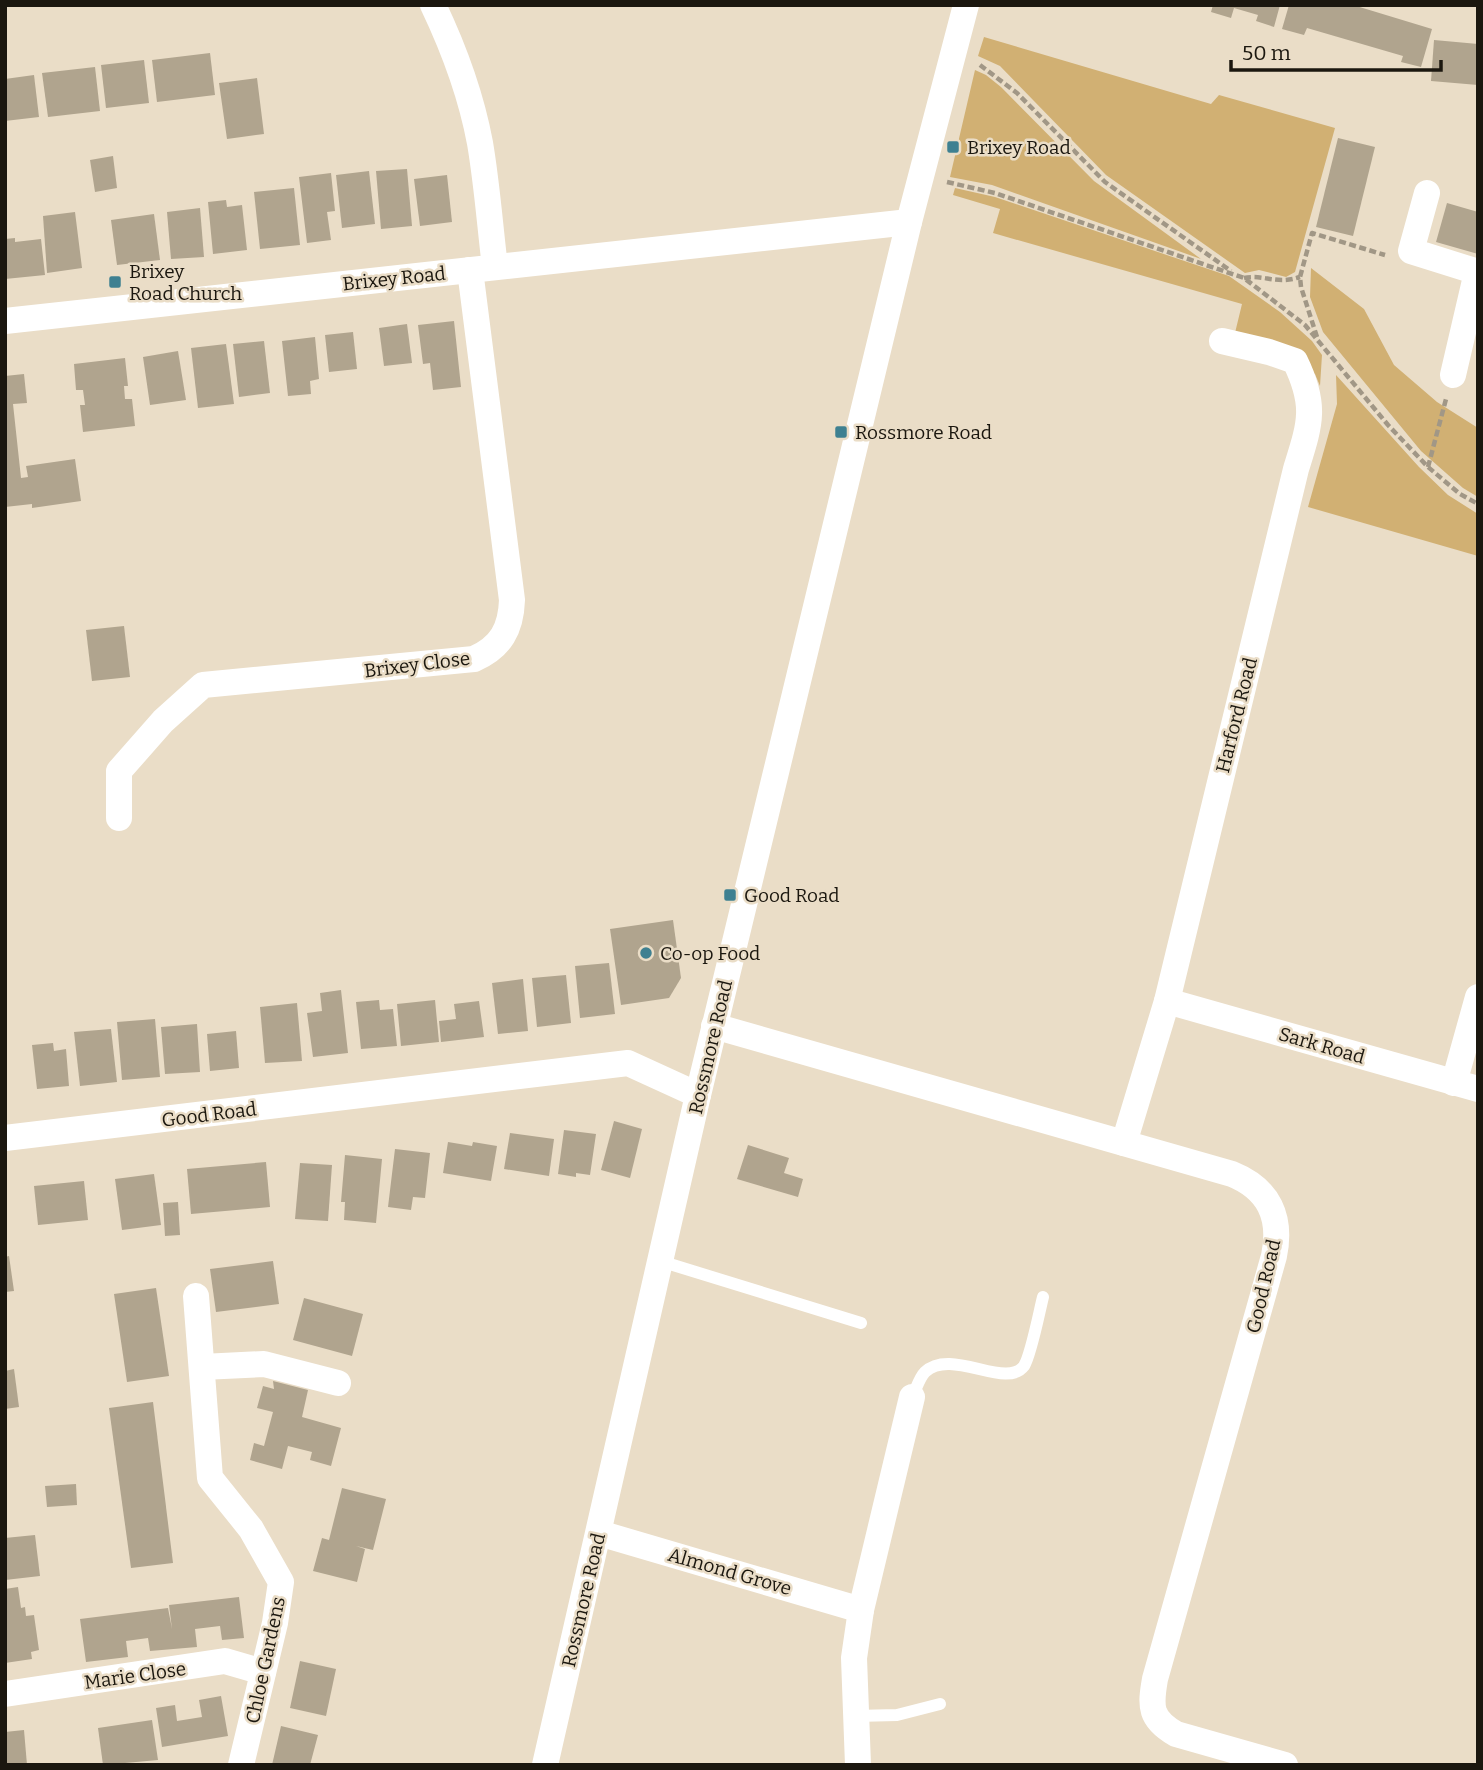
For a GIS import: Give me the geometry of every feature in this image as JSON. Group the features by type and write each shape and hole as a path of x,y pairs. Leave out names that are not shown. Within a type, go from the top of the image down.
{"street":[{"name":"Brixey Close","path":"119,818 119,771 163,721 203,685 474,659 499,643 508,630 512,600 482,268 480,144 471,104 448,36 433,5"},
{"name":"Rossmore Road","path":"545,1765 698,1095 909,222 966,5"},
{"path":"1427,193 1411,251 1478,272 1453,375"},
{"name":"Brixey Road","path":"5,321 909,222"},
{"name":"Harford Road","path":"1124,1143 1167,1001 1296,469 1310,423 1307,385 1295,361 1222,341"},
{"path":"1466,1086 1478,997"},
{"name":"Sark Road","path":"1167,1001 1466,1086"},
{"name":"Good Road","path":"715,1026 1248,1181 1266,1198 1274,1214 1277,1243 1275,1256 1152,1693 1155,1718 1176,1734 1285,1765"},
{"name":"Good Road","path":"5,1138 628,1063 698,1095"},
{"name":"Chloe Gardens","path":"195,1296 210,1478 251,1530 281,1582 275,1623 241,1765"},
{"path":"202,1367 264,1364 338,1383"},
{"path":"858,1765 854,1658 861,1610 912,1397"},
{"name":"Almond Grove","path":"599,1533 861,1610"},
{"name":"Marie Close","path":"5,1694 225,1661 263,1672"}],"lane":[{"path":"660,1261 860,1323"},
{"path":"912,1397 924,1372 939,1365 956,1364 1006,1374 1016,1373 1025,1365 1043,1297"},
{"path":"855,1716 897,1715 940,1704"}],"path":[{"path":"980,65 1017,93 1105,182 1234,273"},
{"path":"946,181 995,193 1244,278 1305,325 1388,425 1428,467 1460,494 1478,505"},
{"path":"1317,338 1300,277 1312,233 1408,262 1411,251"},
{"path":"1244,278 1253,276 1278,281 1300,277"},
{"path":"1428,467 1453,375"}],"shaded area":[{"path":"984,37 1211,104 1219,95 1335,128 1295,272 1286,277 1259,270 1245,273 1106,175 1000,66 978,56"},
{"path":"975,70 1001,87 1094,181 1201,259 992,185 950,177"},
{"path":"955,188 995,197 1229,276 1280,312 1312,341 1322,355 1320,386 1315,374 1234,337 1242,304 993,233 1000,209 953,195"},
{"path":"1311,268 1364,309 1394,365 1437,402 1478,428 1478,497 1463,488 1421,451 1323,332 1310,297"},
{"path":"1336,375 1419,467 1448,495 1478,514 1478,556 1308,507 1337,404"}],"building":[{"path":"1213,5 1280,5 1274,27 1256,21 1258,15 1234,8 1231,18 1211,12"},
{"path":"1289,5 1353,5 1432,29 1421,67 1401,62 1403,56 1307,28 1304,35 1282,29"},
{"path":"1434,40 1478,44 1478,85 1431,81"},
{"path":"210,53 215,95 157,102 152,60"},
{"path":"144,60 149,103 106,108 101,65"},
{"path":"95,67 100,111 48,117 42,73"},
{"path":"34,75 39,117 5,121 5,79"},
{"path":"257,78 264,134 227,139 219,83"},
{"path":"1338,138 1375,147 1353,236 1316,227"},
{"path":"113,156 117,188 95,192 90,160"},
{"path":"407,169 412,226 381,229 376,171"},
{"path":"369,171 375,224 342,228 336,175"},
{"path":"331,173 335,211 327,212 331,240 307,243 299,177"},
{"path":"447,175 452,222 420,226 414,179"},
{"path":"294,188 300,245 260,249 254,192"},
{"path":"226,200 227,207 242,205 247,250 213,254 208,202"},
{"path":"1447,203 1478,212 1478,254 1436,242"},
{"path":"200,208 204,257 171,259 167,212"},
{"path":"75,212 82,268 47,273 43,216"},
{"path":"154,214 160,260 117,265 111,220"},
{"path":"15,238 15,242 41,239 45,275 5,279 5,239"},
{"path":"454,321 461,387 433,390 430,363 423,364 418,325"},
{"path":"407,324 412,363 384,366 379,328"},
{"path":"353,332 357,369 329,372 325,335"},
{"path":"315,337 319,379 310,381 311,394 288,396 282,341"},
{"path":"264,341 270,393 239,397 233,344"},
{"path":"226,344 234,404 198,408 191,348"},
{"path":"178,351 186,400 150,405 143,357"},
{"path":"125,358 128,386 124,386 125,399 132,399 135,426 83,432 80,405 85,405 83,390 76,390 74,364"},
{"path":"24,374 27,403 13,404 21,478 28,477 26,466 75,459 81,501 32,508 32,504 5,507 5,376"},
{"path":"124,626 130,677 92,681 86,630"},
{"name":"Co-op Food","path":"673,920 681,978 669,998 621,1005 610,929"},
{"path":"609,963 615,1014 580,1018 575,966"},
{"path":"566,975 571,1023 537,1027 532,978"},
{"path":"523,979 528,1031 498,1034 492,983"},
{"path":"341,990 348,1053 313,1057 307,1013 322,1011 320,993"},
{"path":"379,1000 380,1010 393,1009 397,1046 361,1049 356,1002"},
{"path":"435,1000 439,1042 401,1046 397,1004"},
{"path":"479,1001 484,1037 441,1042 439,1021 456,1019 454,1004"},
{"path":"297,1003 302,1061 265,1063 260,1007"},
{"path":"155,1019 160,1077 122,1080 117,1022"},
{"path":"197,1024 200,1072 165,1074 161,1027"},
{"path":"111,1029 117,1082 80,1086 74,1032"},
{"path":"236,1031 239,1068 210,1071 207,1034"},
{"path":"53,1043 54,1051 66,1049 69,1086 37,1089 32,1045"},
{"path":"614,1121 642,1129 630,1178 601,1170"},
{"path":"564,1130 596,1134 590,1175 576,1173 576,1177 558,1174"},
{"path":"510,1133 554,1139 549,1176 504,1169"},
{"path":"448,1142 497,1146 491,1181 443,1173"},
{"path":"748,1145 789,1158 784,1173 803,1179 798,1197 737,1179"},
{"path":"395,1149 430,1153 425,1198 413,1197 411,1210 388,1207"},
{"path":"345,1155 382,1159 376,1223 344,1220 345,1202 341,1202"},
{"path":"266,1162 270,1207 191,1214 187,1169"},
{"path":"300,1163 332,1165 328,1221 295,1219"},
{"path":"154,1174 161,1225 122,1230 115,1179"},
{"path":"84,1181 88,1220 38,1225 34,1186"},
{"path":"178,1202 180,1235 165,1236 163,1203"},
{"path":"9,1256 14,1291 5,1292 5,1257"},
{"path":"273,1261 279,1304 216,1312 210,1269"},
{"path":"156,1288 169,1376 127,1382 114,1294"},
{"path":"304,1298 363,1314 352,1356 293,1340"},
{"path":"14,1369 19,1407 5,1409 5,1371"},
{"path":"273,1381 308,1390 302,1417 341,1428 331,1466 310,1460 312,1452 288,1446 282,1469 250,1460 254,1443 264,1446 273,1412 257,1408 263,1386 274,1389"},
{"path":"153,1402 173,1563 131,1568 109,1408"},
{"path":"76,1484 77,1505 47,1507 45,1486"},
{"path":"342,1488 386,1499 373,1550 356,1546 365,1549 357,1582 313,1571 322,1538 329,1540"},
{"path":"35,1535 40,1576 5,1580 5,1538"},
{"path":"18,1587 21,1608 25,1607 26,1616 34,1615 39,1650 31,1652 32,1659 5,1663 5,1589"},
{"path":"239,1597 244,1638 222,1640 220,1626 195,1629 197,1647 150,1651 148,1638 126,1641 128,1657 86,1662 80,1619 168,1608 172,1629 169,1605"},
{"path":"300,1661 336,1669 326,1716 290,1708"},
{"path":"221,1696 228,1736 162,1747 156,1708 175,1705 177,1721 202,1717 199,1700"},
{"path":"152,1720 158,1760 103,1765 98,1728"},
{"path":"281,1726 318,1735 310,1765 272,1765"},
{"path":"24,1730 27,1765 5,1765 5,1732"}],"place":[{"name":"Brixey Road","path":"953,147"},
{"name":"Brixey Road Church","path":"115,282"},
{"name":"Rossmore Road","path":"841,432"},
{"name":"Good Road","path":"730,895"},
{"name":"Co-op Food","path":"646,953"}]}
